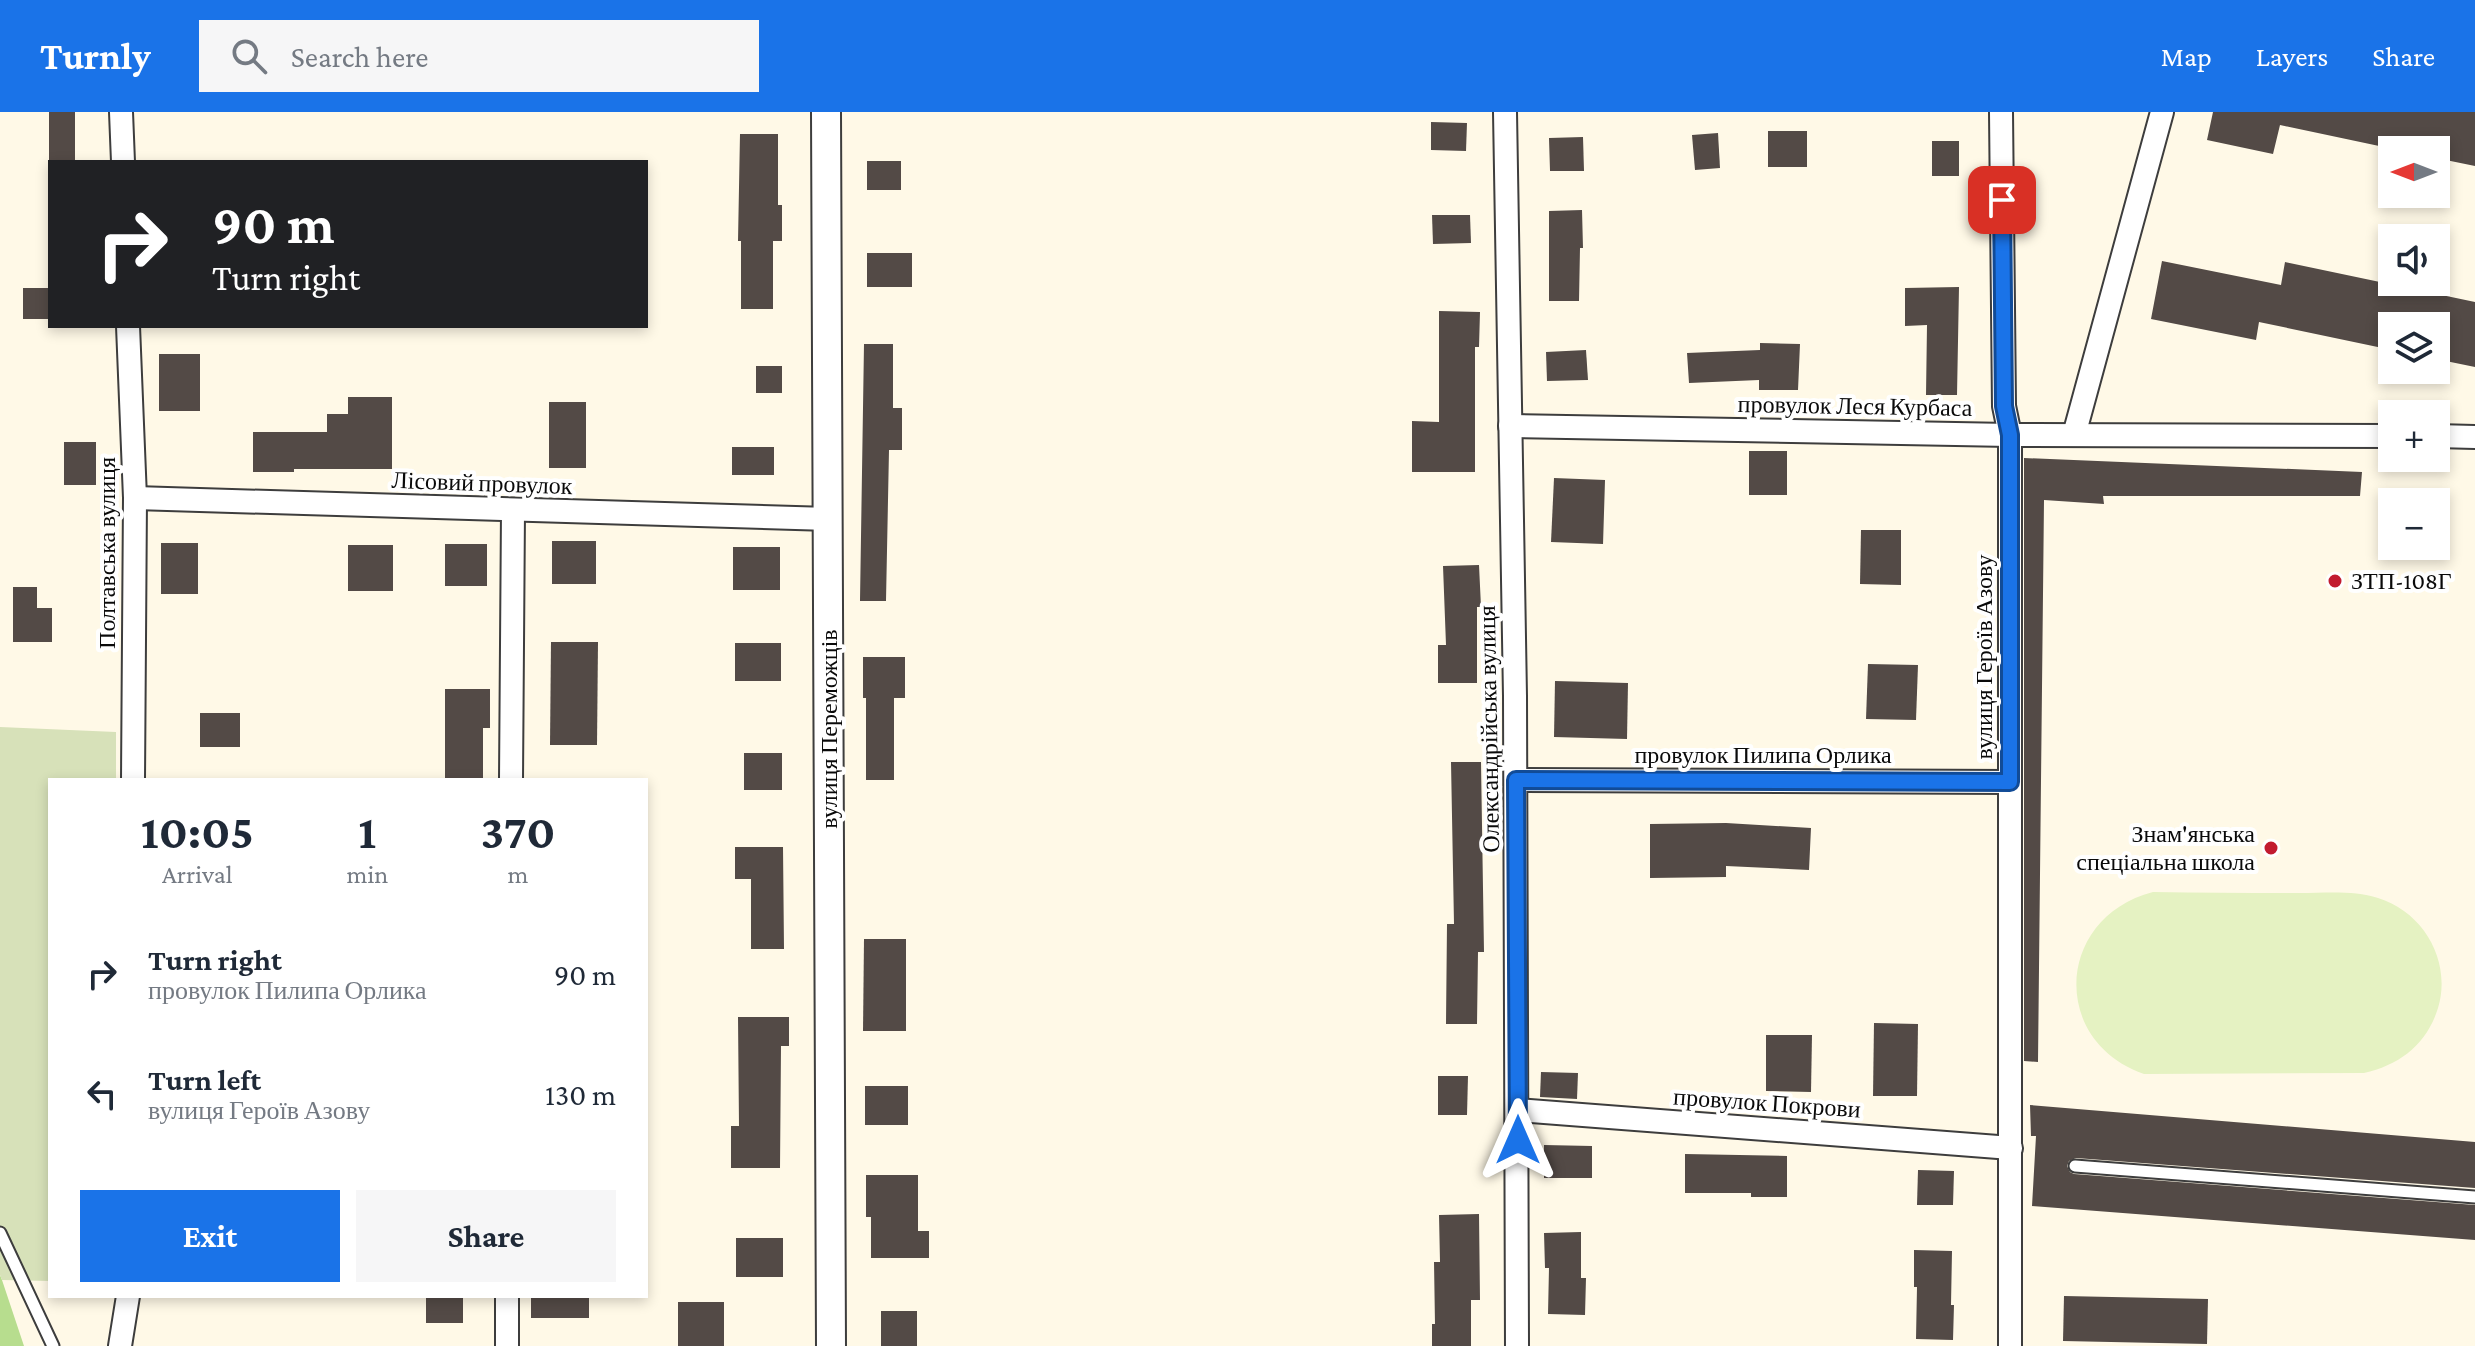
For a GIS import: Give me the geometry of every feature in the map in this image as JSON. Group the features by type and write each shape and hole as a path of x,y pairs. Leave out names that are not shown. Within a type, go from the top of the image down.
{"street":[{"path":"121,112 123,160"},
{"name":"вулиця Переможців","path":"826,112 831,1346"},
{"name":"Олександрійська вулиця","path":"1505,112 1516,780 1517,1346"},
{"name":"вулиця Героїв Азову","path":"2001,112 2004,406 2010,435 2010,1346"},
{"path":"2074,435 2162,112"},
{"name":"Полтавська вулиця","path":"128,328 135,498 133,778"},
{"name":"провулок Леся Курбаса","path":"1510,426 2010,435 2378,436"},
{"path":"2450,436 2475,437"},
{"name":"Лісовий провулок","path":"135,498 829,519"},
{"path":"511,778 513,510"},
{"name":"провулок Пилипа Орлика","path":"1516,780 2010,782"},
{"name":"провулок Покрови","path":"1518,1110 2011,1148"},
{"path":"120,1346 128,1298"},
{"path":"507,1298 507,1346"}],"lane":[{"path":"2075,1166 2475,1197"},
{"path":"0,1233 53,1346"}],"green space":[{"path":"0,727 116,732 116,778 48,778 48,1281 2,1280"},
{"path":"2153,892 2349,893 2369,895 2394,905 2421,927 2437,957 2441,991 2433,1021 2410,1051 2389,1065 2364,1073 2144,1074 2113,1058 2092,1035 2080,1009 2076,980 2082,952 2097,926 2121,906"},
{"path":"0,1275 2,1280 24,1346 0,1346"}],"building":[{"path":"49,112 75,112 75,160 49,160"},
{"path":"2213,112 2475,112 2475,166 2450,161 2450,136 2378,136 2378,146 2280,125 2273,154 2207,140"},
{"path":"1431,122 1467,123 1466,151 1431,150"},
{"path":"1768,131 1807,131 1807,167 1768,167"},
{"path":"1718,133 1720,168 1695,170 1692,135"},
{"path":"740,134 778,134 778,205 782,205 782,241 773,241 773,309 741,309 741,241 738,241"},
{"path":"1583,137 1584,171 1550,171 1549,138"},
{"path":"1932,141 1959,141 1959,176 1932,176"},
{"path":"867,161 901,161 901,190 867,190"},
{"path":"1582,210 1579,301 1549,301 1549,211"},
{"path":"1432,215 1470,215 1471,243 1433,244"},
{"path":"867,253 912,253 912,287 867,287"},
{"path":"2162,261 2281,285 2285,262 2378,282 2378,296 2446,296 2475,302 2475,367 2450,362 2450,312 2378,312 2378,347 2259,322 2256,340 2151,319"},
{"path":"1959,287 1957,395 1926,395 1927,325 1905,326 1905,288"},
{"path":"23,288 48,288 48,319 23,319"},
{"path":"1439,311 1480,312 1479,347 1475,347 1475,472 1412,472 1412,421 1439,422"},
{"path":"1760,343 1800,344 1798,390 1759,390 1759,380 1689,383 1687,353 1760,350"},
{"path":"864,344 893,344 893,408 902,408 902,450 889,450 886,601 860,601"},
{"path":"1586,350 1588,380 1547,381 1546,352"},
{"path":"159,354 200,354 200,411 159,411"},
{"path":"756,366 782,366 782,393 756,393"},
{"path":"348,397 392,397 392,469 253,472 253,432 327,432 327,414 348,414"},
{"path":"549,402 586,402 586,468 549,468"},
{"path":"64,442 96,442 96,485 64,485"},
{"path":"732,447 774,447 774,475 732,475"},
{"path":"1749,451 1787,451 1787,495 1749,495"},
{"path":"2024,458 2362,472 2360,496 2103,496 2104,504 2044,500 2038,1062 2024,1061"},
{"path":"1554,478 1605,480 1603,544 1551,542"},
{"path":"1861,530 1901,530 1901,585 1860,584"},
{"path":"552,541 596,541 596,584 552,584"},
{"path":"161,543 198,543 198,594 161,594"},
{"path":"445,544 487,544 487,586 445,586"},
{"path":"348,545 393,545 393,591 348,591"},
{"path":"733,547 780,547 780,590 733,590"},
{"path":"1479,565 1481,607 1477,607 1477,683 1438,683 1438,645 1446,645 1443,566"},
{"path":"13,587 37,587 37,608 52,608 52,642 13,642"},
{"path":"551,642 598,642 597,745 550,745"},
{"path":"735,643 781,643 781,681 735,681"},
{"path":"863,657 905,657 905,698 894,698 894,780 866,780"},
{"path":"1868,664 1918,665 1916,720 1866,719"},
{"path":"1555,681 1628,683 1627,739 1554,737"},
{"path":"445,689 490,689 490,728 483,728 483,778 445,778"},
{"path":"200,713 240,713 240,747 200,747"},
{"path":"744,753 782,753 782,790 744,790"},
{"path":"1451,762 1481,762 1484,952 1478,952 1477,1024 1446,1024 1447,924 1454,924"},
{"path":"1726,823 1811,828 1809,870 1726,866 1726,877 1650,878 1650,824"},
{"path":"735,847 783,847 784,949 751,949 751,879 735,879"},
{"path":"864,939 906,939 906,1031 863,1031"},
{"path":"738,1017 789,1017 789,1046 781,1046 780,1168 731,1168 731,1126 739,1126"},
{"path":"1874,1023 1918,1024 1917,1096 1873,1096"},
{"path":"1766,1035 1812,1035 1811,1092 1766,1091"},
{"path":"1541,1072 1578,1073 1577,1099 1540,1097"},
{"path":"1438,1076 1468,1076 1467,1115 1438,1115"},
{"path":"865,1086 908,1086 908,1125 865,1125"},
{"path":"2030,1105 2475,1142 2475,1188 2076,1158 2069,1161 2067,1166 2074,1174 2475,1205 2475,1240 2032,1206 2036,1136 2031,1136"},
{"path":"1544,1145 1592,1146 1592,1178 1544,1178"},
{"path":"1685,1154 1787,1156 1787,1197 1751,1197 1751,1193 1685,1193"},
{"path":"1918,1170 1954,1171 1953,1205 1917,1205"},
{"path":"866,1175 918,1175 918,1231 929,1231 929,1258 871,1258 871,1217 866,1217"},
{"path":"1479,1214 1480,1300 1471,1300 1471,1346 1432,1346 1432,1324 1435,1324 1434,1262 1440,1262 1439,1215"},
{"path":"1581,1232 1581,1278 1586,1278 1585,1315 1548,1314 1549,1268 1545,1268 1544,1233"},
{"path":"736,1238 783,1238 783,1277 736,1277"},
{"path":"1914,1250 1952,1251 1953,1340 1916,1339"},
{"path":"2064,1296 2208,1299 2207,1344 2063,1341"},
{"path":"426,1298 463,1298 463,1323 426,1323"},
{"path":"531,1298 589,1298 589,1318 531,1318"},
{"path":"678,1302 724,1302 724,1346 678,1346"},
{"path":"881,1311 917,1311 917,1346 881,1346"}],"place":[{"name":"ЗТП-108Г","path":"2335,581"},
{"name":"Знам'янська спеціальна школа","path":"2271,848"}],"route":[{"path":"1518,1140 1516,780 2010,782 2010,435 2004,406 2002,200"}]}
